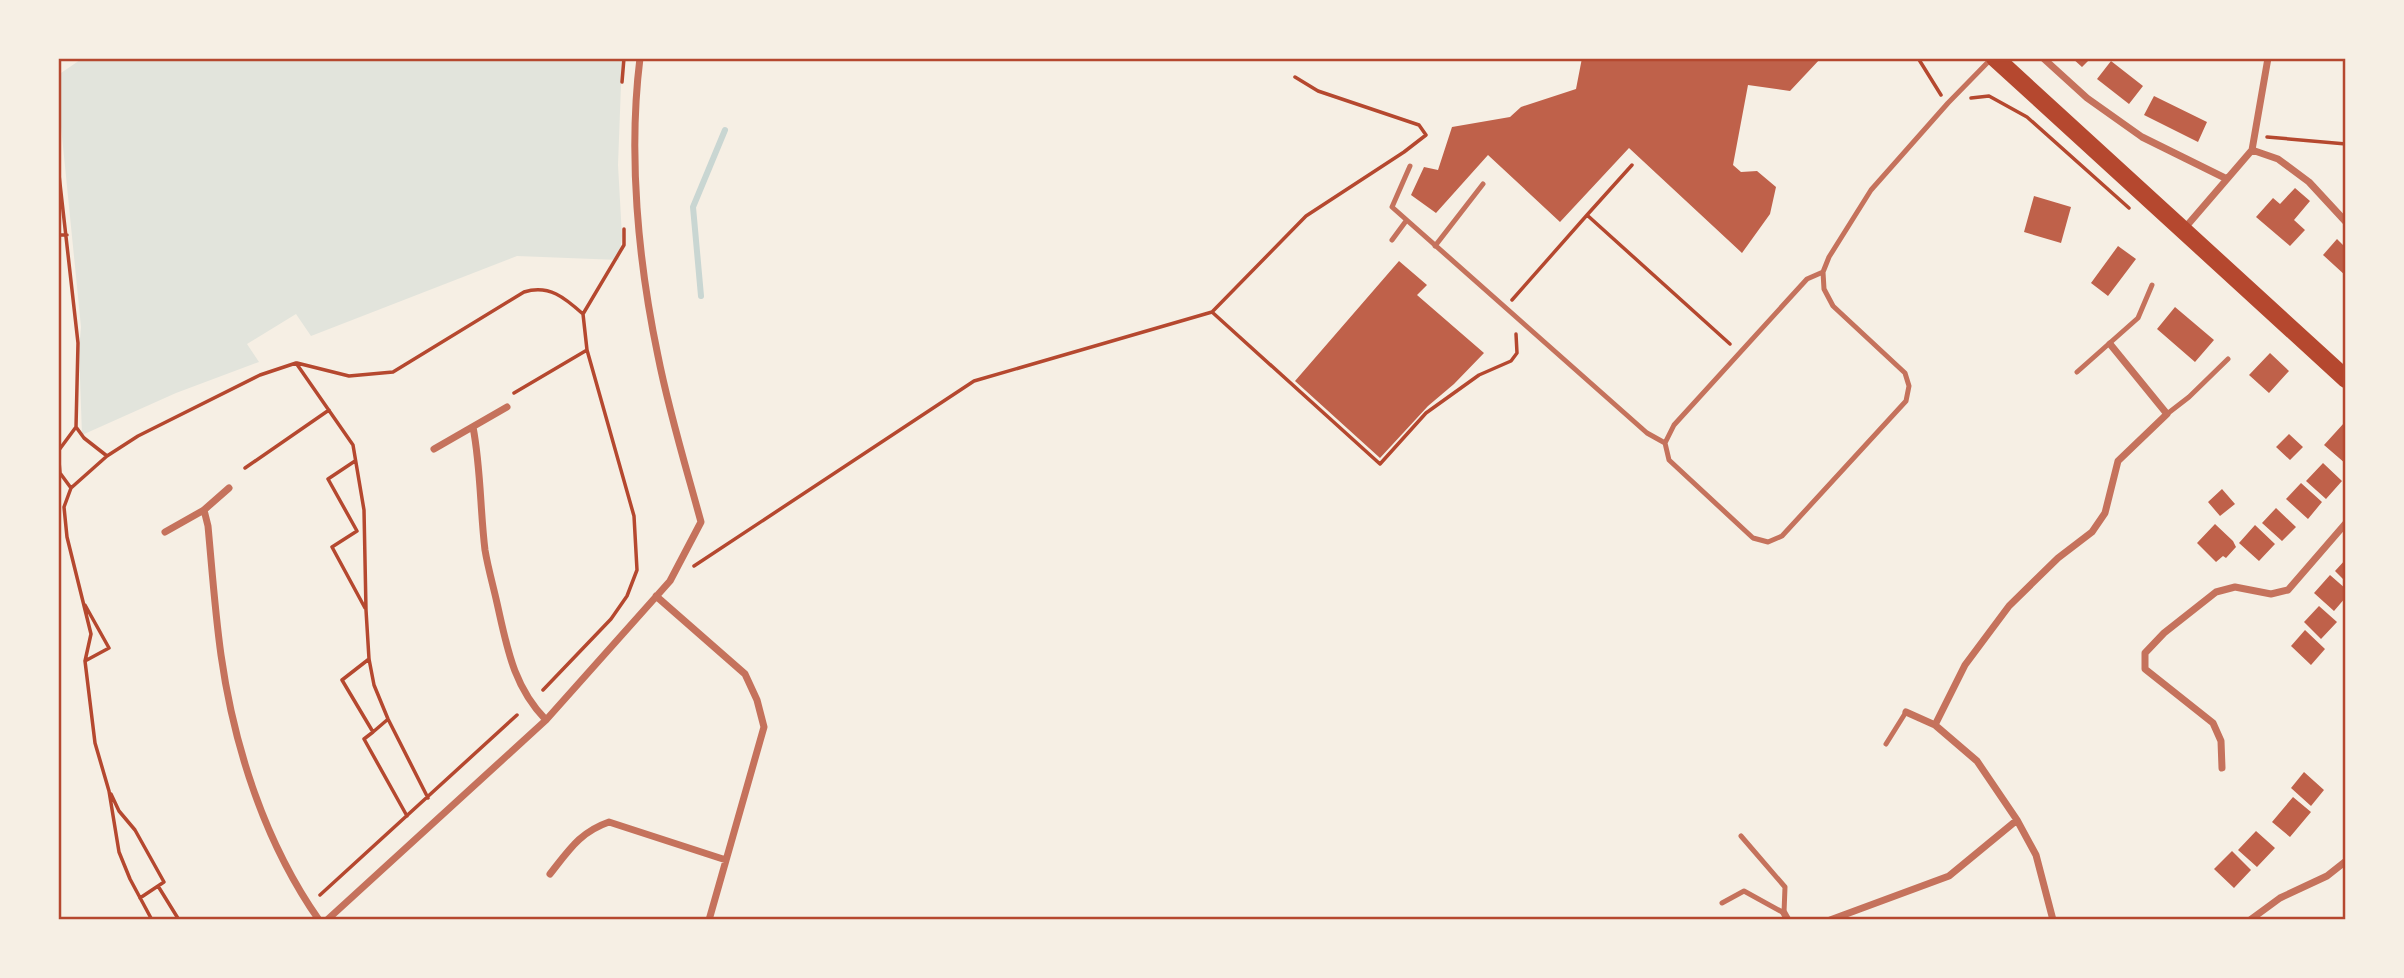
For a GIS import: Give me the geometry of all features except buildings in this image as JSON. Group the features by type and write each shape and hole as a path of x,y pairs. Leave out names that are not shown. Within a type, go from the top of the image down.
{"main road":[{"path":"1993,58 2346,379"}],"street":[{"path":"327,920 546,720 670,581 701,522 670,410 650,312 638,210 636,93 640,58"},
{"path":"2043,58 2087,98 2143,137 2227,179"},
{"path":"2184,229 2252,150 2268,58"},
{"path":"2252,150 2278,159 2309,182 2346,222"},
{"path":"1935,725 1965,665 2009,606 2058,558 2092,532 2105,513 2118,461 2167,414 2110,344"},
{"path":"434,449 507,407"},
{"path":"473,427 482,487 485,550 507,649 517,679 530,703 546,720"},
{"path":"165,532 204,510 229,488"},
{"path":"204,510 208,526 221,655 244,763 267,826 298,887 319,920"},
{"path":"2222,768 2221,741 2213,723 2145,669 2145,653 2164,633 2216,592 2235,587 2270,594 2288,590 2346,523"},
{"path":"656,596 745,674 757,700 764,727 709,920"},
{"path":"1906,712 1935,725 1977,761 2017,820 2036,855 2053,920"},
{"path":"1830,920 1949,876 2017,820"},
{"path":"550,874 592,828 609,822 726,860"},
{"path":"2251,920 2280,898 2327,876 2346,861"}],"lane":[{"path":"1822,272 1807,279 1674,425 1665,443 1669,460 1753,538 1768,542 1782,536 1906,401 1909,386 1905,373 1833,306 1824,289 1822,272 1871,190 1948,103 1993,58"},
{"path":"1410,166 1392,207 1647,433 1665,443"},
{"path":"1435,246 1483,184"},
{"path":"1392,240 1406,221"},
{"path":"2077,372 2138,318 2152,285"},
{"path":"2167,414 2189,397 2228,359"},
{"path":"1886,744 1906,712"},
{"path":"1741,836 1785,887 1786,917"},
{"path":"1722,902 1744,891 1786,917"}],"path":[{"path":"1919,58 1948,103 1957,112 1971,97 1989,96 2014,108 2134,213"},
{"path":"691,569 974,381 1212,312 1306,216 1426,135 1419,125 1318,91 1295,77"},
{"path":"2254,136 2346,144"},
{"path":"1505,308 1632,165"},
{"path":"58,166 78,343 76,427 58,450 60,473 71,488"},
{"path":"1587,215 1740,353"},
{"path":"58,235 67,234"},
{"path":"543,690 611,619 627,596 637,570 634,516 587,350 583,314 624,245"},
{"path":"58,514 64,507 71,488 107,456 138,436 260,375 296,363 349,376 393,372 524,292 536,288 564,297 583,314"},
{"path":"1212,312 1380,464 1426,413 1479,375 1511,361 1517,353 1512,314"},
{"path":"514,393 587,350"},
{"path":"296,363 353,445 365,523 366,610 369,659 374,685 428,798"},
{"path":"245,468 329,410"},
{"path":"76,427 84,438 107,456"},
{"path":"356,461 328,478 357,531"},
{"path":"64,507 67,537 91,634 85,662 94,743 109,791 119,852 152,920"},
{"path":"365,523 332,547 366,610"},
{"path":"82,600 109,648 85,662"},
{"path":"369,659 342,680 373,732"},
{"path":"320,895 517,715"},
{"path":"388,719 364,740 407,816"},
{"path":"109,791 164,882 139,898"},
{"path":"158,886 180,920"}],"shaded area":[{"path":"83,58 622,58 618,165 622,236 619,260 517,256 311,336 296,314 247,344 259,362 176,393 82,435 79,350 81,327 58,75"}],"waterway":[{"path":"701,296 693,207 725,130"}]}
